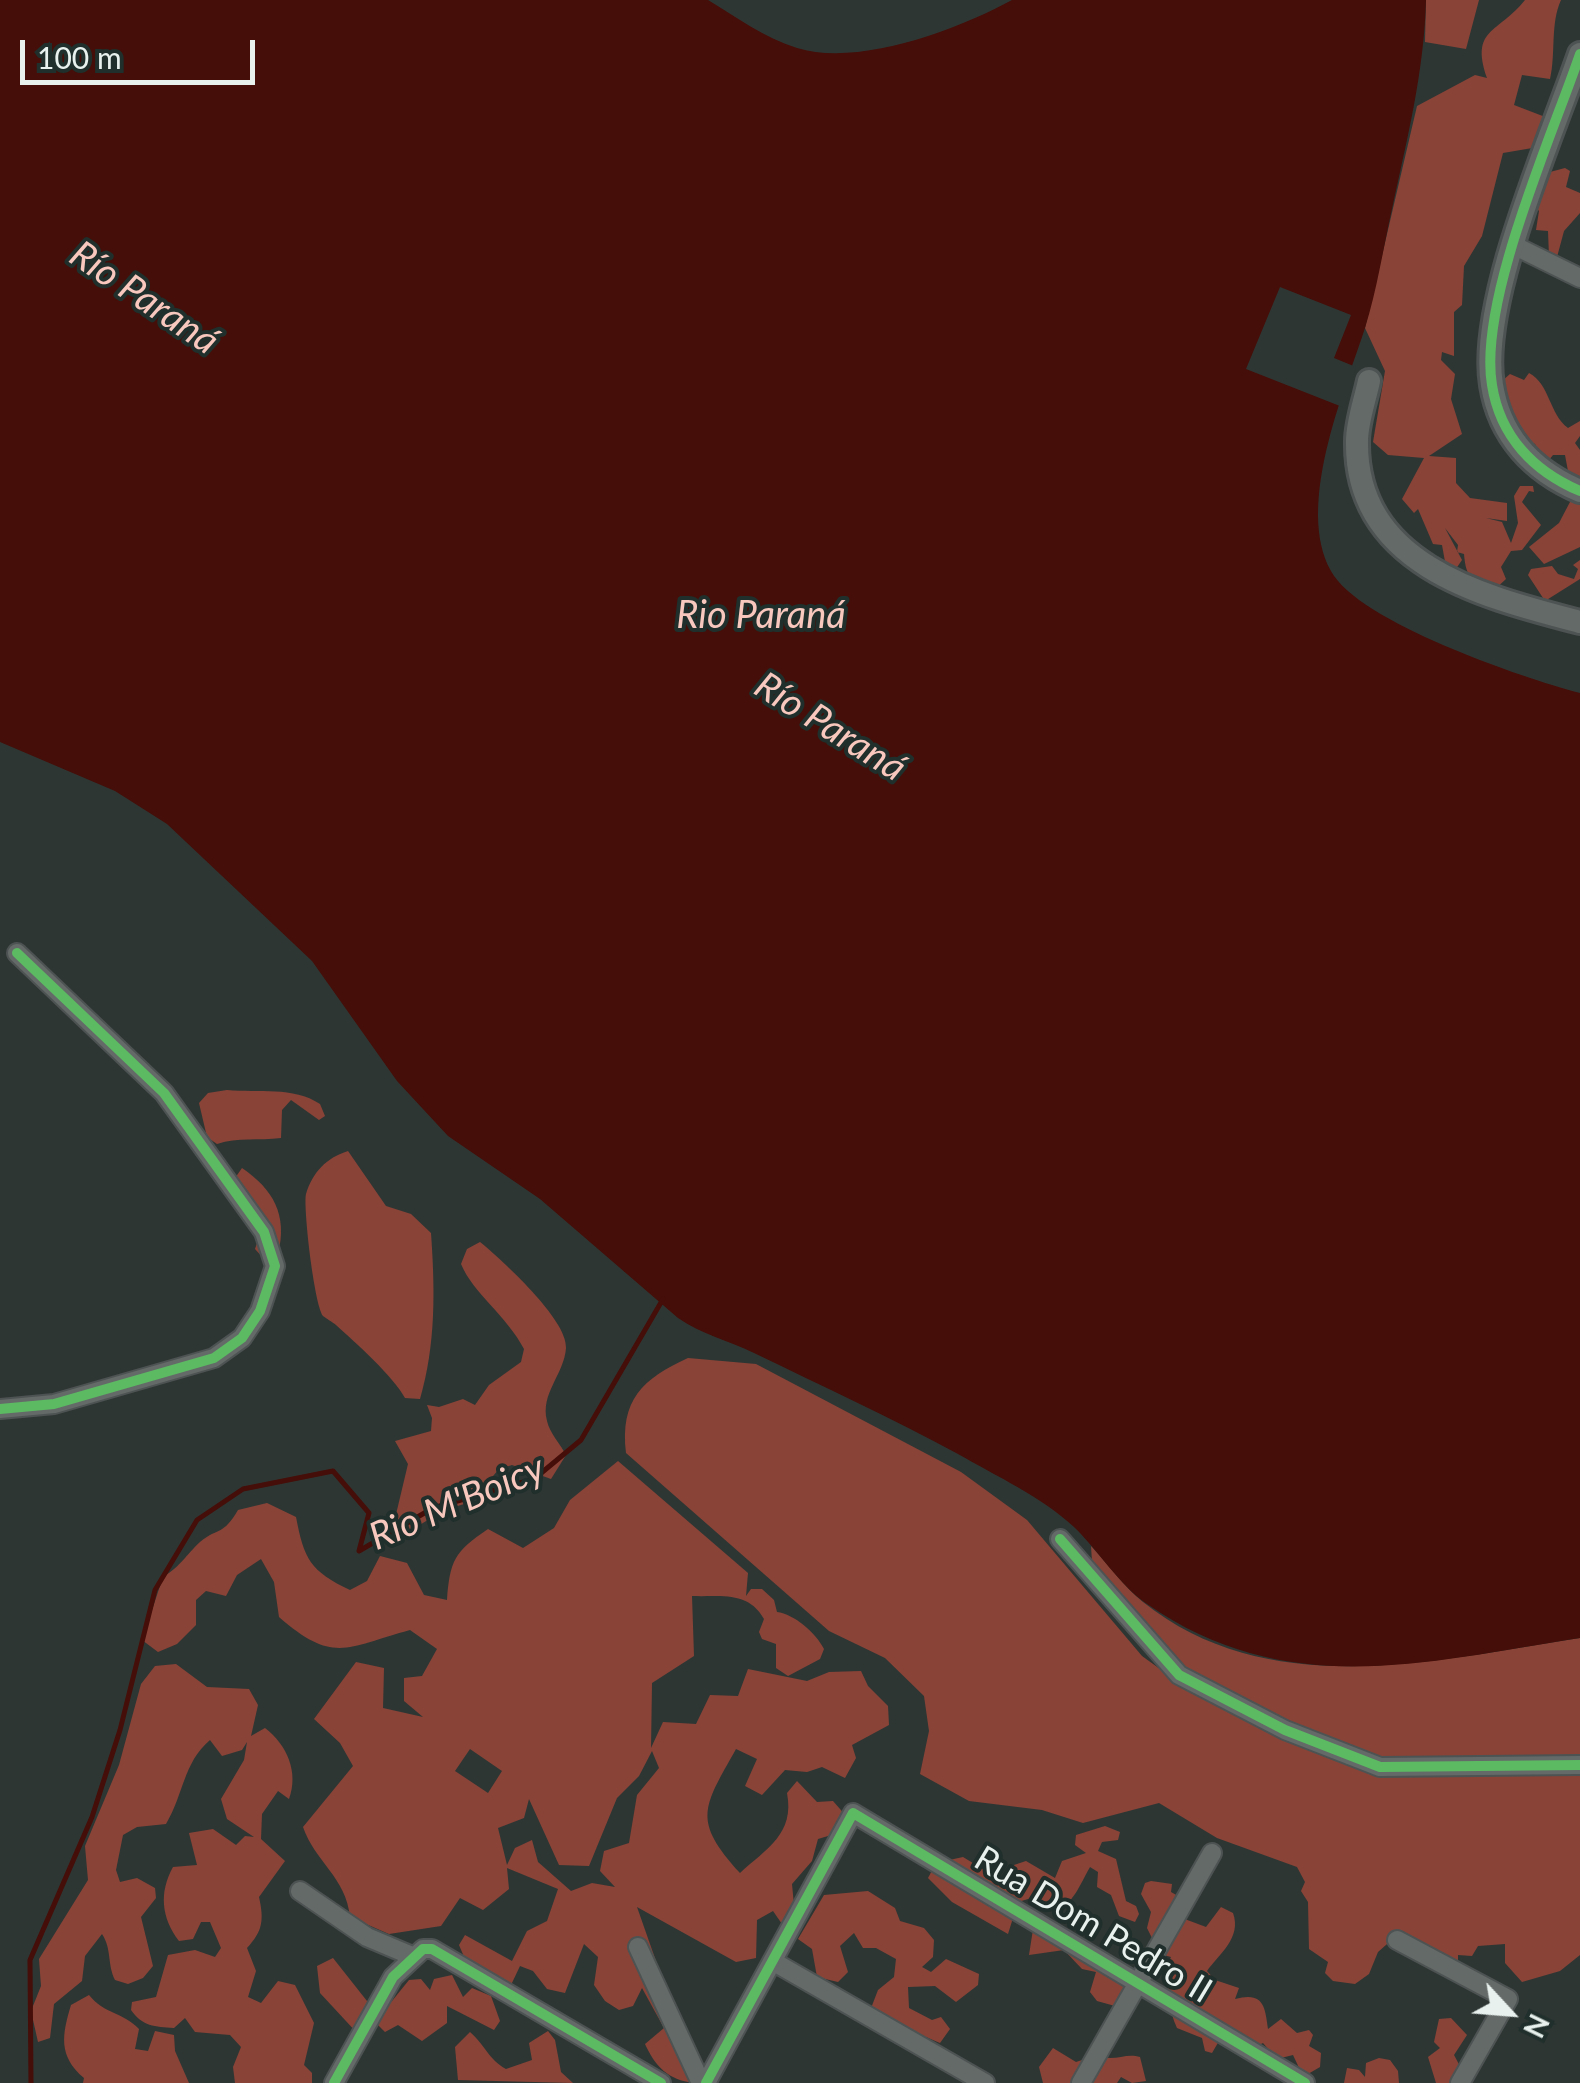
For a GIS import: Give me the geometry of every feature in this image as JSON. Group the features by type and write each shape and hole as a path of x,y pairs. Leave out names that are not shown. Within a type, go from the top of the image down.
{"street":[{"path":"1580,54 1573,99 1515,246 1492,356 1491,382 1500,415 1530,462 1580,490"},
{"path":"1515,246 1580,278"},
{"path":"1369,382 1356,439 1360,475 1382,525 1408,552 1465,590 1580,622"},
{"path":"0,1409 54,1404 214,1358 242,1338 260,1311 275,1266 264,1232 164,1094 18,953"},
{"path":"1060,1539 1180,1676 1285,1730 1380,1767 1580,1765"},
{"name":"Rua Dom Pedro II","path":"774,1962 854,1813 1137,1985 1273,2075 1305,2083"},
{"path":"1081,2083 1212,1853"},
{"path":"300,1891 367,1937 412,1956"},
{"path":"1397,1940 1508,1999 1460,2083"},
{"path":"638,1947 704,2083"},
{"path":"334,2083 372,2012 412,1956 432,1950 660,2083"},
{"path":"704,2083 774,1962 985,2083"}],"shaded area":[{"path":"1426,0 1479,0 1466,49 1425,42"},
{"path":"1525,0 1561,0 1555,19 1550,79 1522,75 1514,105 1553,120 1544,146 1503,153 1482,236 1464,266 1462,305 1454,312 1454,356 1442,352 1441,360 1455,374 1451,399 1462,434 1429,456 1456,458 1456,483 1470,498 1507,503 1507,521 1486,518 1502,522 1511,543 1518,523 1514,496 1520,486 1533,486 1534,492 1529,491 1522,502 1541,525 1522,550 1511,551 1501,567 1506,579 1494,590 1472,578 1464,554 1458,552 1462,560 1453,573 1446,567 1442,545 1433,544 1418,509 1414,513 1402,499 1424,458 1388,455 1373,442 1385,371 1365,328 1417,106 1475,75 1487,78 1484,40"},
{"path":"1565,168 1570,171 1566,187 1580,193 1580,213 1564,231 1557,257 1549,256 1548,231 1536,230 1539,211 1534,205 1550,172"},
{"path":"1529,373 1536,378 1568,428 1580,421 1580,436 1575,443 1580,450 1580,479 1568,471 1565,455 1553,455 1544,466 1535,444 1513,426 1502,381 1510,374 1524,380"},
{"path":"1580,501 1580,547 1544,564 1529,547 1559,523 1570,502"},
{"path":"1580,560 1580,579 1545,601 1528,575 1531,569 1552,566 1558,574 1574,579 1578,569 1573,565"},
{"path":"275,1091 310,1098 320,1104 325,1116 319,1120 291,1100 282,1110 281,1138 217,1144 207,1137 199,1103 208,1093"},
{"path":"348,1151 386,1206 411,1214 431,1233 433,1317 420,1399 405,1398 383,1370 323,1316 320,1308 310,1255 306,1194 321,1167"},
{"path":"242,1168 270,1194 279,1215 278,1254 264,1259 255,1249 261,1231 233,1181"},
{"path":"480,1242 532,1291 564,1336 564,1358 546,1411 550,1430 566,1455 551,1479 512,1465 499,1469 471,1502 444,1510 405,1534 393,1527 408,1464 395,1441 431,1431 427,1405 439,1407 463,1399 475,1405 489,1385 521,1362 524,1349 517,1337 461,1264 467,1249"},
{"path":"688,1358 756,1364 961,1472 1027,1520 1142,1656 1189,1690 1286,1740 1381,1774 1580,1775 1580,1955 1560,1971 1522,1982 1505,1963 1505,1944 1478,1946 1472,1956 1458,1955 1458,1965 1395,1937 1378,1952 1369,1974 1355,1984 1333,1981 1325,1973 1328,1962 1309,1949 1308,1902 1301,1891 1305,1882 1297,1867 1217,1838 1159,1803 1083,1823 1042,1810 969,1801 920,1774 929,1731 924,1696 885,1658 829,1631 626,1453 627,1419 638,1394 658,1374"},
{"path":"618,1461 748,1573 746,1596 751,1589 762,1589 774,1600 777,1612 804,1625 824,1649 820,1659 788,1676 776,1668 776,1644 762,1639 759,1632 764,1619 758,1610 733,1597 692,1596 694,1656 652,1683 651,1748 663,1722 696,1724 710,1695 738,1696 748,1669 807,1681 829,1672 861,1671 868,1686 888,1706 889,1725 852,1745 856,1758 845,1778 822,1767 807,1772 785,1770 762,1795 745,1786 757,1759 736,1749 716,1786 710,1800 709,1826 714,1840 740,1873 782,1830 787,1819 787,1793 797,1781 817,1802 833,1801 847,1817 838,1833 818,1839 812,1861 792,1884 795,1916 782,1924 773,1911 757,1920 756,1958 736,1962 637,1907 684,2041 694,2083 670,2075 649,2052 645,2044 664,2028 642,1988 633,2006 619,2010 605,2001 594,1985 598,1957 584,1944 565,1993 547,1989 533,1971 520,1966 511,1985 465,1959 459,1945 465,1935 512,1961 527,1931 547,1921 558,1889 507,1868 509,1889 483,1910 460,1898 441,1926 389,1934 350,1917 343,1891 303,1827 353,1766 340,1743 314,1719 356,1662 384,1668 383,1708 423,1717 404,1701 404,1678 422,1676 437,1649 410,1630 342,1648 314,1642 279,1617 274,1582 261,1559 237,1575 226,1596 206,1591 196,1600 196,1625 177,1644 158,1652 142,1640 163,1577 206,1537 224,1528 238,1510 267,1503 296,1517 311,1562 350,1590 367,1581 380,1556 407,1563 424,1595 447,1600 452,1566 468,1544 488,1529 523,1548 554,1528 570,1500","holes":["470,1749 502,1771 488,1793 455,1771","652,1751 659,1768 637,1795 629,1843 604,1851 600,1871 615,1887 592,1883 571,1891 538,1862 532,1840 515,1848 507,1865 498,1828 524,1818 529,1799 559,1865 589,1866 617,1798 639,1776"]},
{"path":"1091,1546 1143,1602 1192,1633 1244,1653 1299,1664 1412,1663 1580,1638 1580,1758 1382,1761 1287,1723 1185,1670 1092,1561"},
{"path":"176,1664 207,1687 249,1689 258,1705 251,1736 265,1728 279,1742 292,1769 289,1799 278,1791 262,1814 261,1839 285,1861 259,1897 261,1925 247,1948 256,1971 248,1997 261,2003 278,1981 295,1985 314,2023 304,2065 312,2073 312,2083 235,2083 233,2067 241,2047 230,2035 195,2032 185,2018 174,2028 155,2026 131,2010 132,2002 156,1997 168,1955 195,1950 215,1957 221,1948 210,1922 201,1922 193,1939 179,1941 168,1923 164,1895 173,1867 197,1865 189,1833 213,1829 236,1845 245,1836 254,1837 227,1819 221,1799 244,1760 247,1742 242,1750 222,1756 210,1740 194,1759 166,1824 137,1827 123,1835 116,1870 120,1882 137,1878 155,1888 156,1898 141,1917 153,1966 143,1978 128,1984 115,1980 102,1934 85,1956 82,1981 54,2004 50,2038 38,2042 31,2011 41,1986 39,1959 88,1880 85,1846 119,1765 141,1684 155,1666"},
{"path":"1105,1826 1120,1832 1118,1840 1102,1842 1098,1851 1116,1859 1126,1901 1136,1906 1139,1914 1135,1922 1119,1916 1111,1895 1097,1887 1098,1872 1090,1867 1073,1897 1060,1907 1041,1906 1028,1899 1018,1902 1008,1934 952,1902 928,1878 936,1863 963,1857 1009,1885 1018,1886 1014,1865 1026,1861 1055,1878 1062,1861 1086,1853 1075,1845 1076,1835"},
{"path":"1145,1883 1172,1884 1171,1892 1178,1896 1174,1915 1206,1927 1221,1907 1233,1913 1232,1938 1207,1971 1215,1980 1239,1988 1235,1999 1257,1999 1266,2014 1268,2029 1281,2019 1297,2033 1309,2030 1313,2035 1309,2046 1321,2053 1320,2067 1308,2074 1301,2072 1293,2055 1277,2059 1263,2043 1239,2055 1219,2041 1212,2053 1205,2051 1202,2038 1177,2028 1165,1972 1171,1957 1160,1954 1147,1928 1151,1912 1141,1894"},
{"path":"868,1891 895,1908 900,1921 924,1928 934,1940 933,1957 922,1967 931,1972 946,1959 979,1974 978,1985 956,2002 935,1986 908,1987 909,2008 932,2020 941,2017 950,2029 940,2043 926,2037 905,2037 868,2016 878,1990 894,1977 896,1959 876,1948 863,1948 854,1933 840,1946 848,1972 838,1982 817,1977 812,1949 798,1939 824,1895"},
{"path":"1043,1920 1104,1952 1134,1975 1115,2006 1097,2001 1090,1992 1096,1972 1082,1969 1064,1950 1029,1955 1034,1923"},
{"path":"333,1958 370,2010 358,2034 320,1993 317,1966"},
{"path":"452,1975 463,1997 472,1988 491,1996 500,2021 494,2030 447,2006 447,2023 422,2041 398,2025 385,2032 375,2022 378,2006 392,2001 409,1980 421,1979 430,1990 434,1979"},
{"path":"89,1995 139,2029 135,2049 148,2051 155,2031 174,2035 175,2051 189,2083 83,2083 84,2078 66,2053 64,2035 71,2005"},
{"path":"1451,2018 1467,2035 1454,2055 1469,2083 1436,2083 1428,2057 1440,2048 1434,2042 1439,2019"},
{"path":"548,2031 555,2040 561,2072 573,2083 458,2080 455,2047 470,2032 506,2069 532,2060 529,2043"},
{"path":"1053,2048 1076,2062 1097,2055 1140,2057 1146,2081 1132,2083 1121,2077 1117,2083 1043,2083 1039,2067"},
{"path":"1379,2058 1390,2060 1398,2071 1399,2083 1344,2083 1347,2068 1359,2070 1365,2077 1366,2063"}],"water":[{"name":"Rio Paraná","path":"0,0 708,0 785,44 821,53 849,53 936,33 1012,0 1426,0 1409,131 1373,299 1327,450 1318,515 1321,545 1331,571 1347,590 1373,609 1444,646 1580,693 1580,1638 1412,1663 1358,1666 1305,1664 1252,1654 1199,1634 1137,1596 1074,1527 1033,1497 908,1428 678,1318 540,1199 448,1136 397,1081 312,961 167,824 115,791 0,742"}],"pier":[{"path":"1280,287 1351,315 1334,358 1356,367 1345,408 1246,369"}],"waterway":[{"name":"Rio M'Boicy","path":"31,2083 30,1960 92,1817 120,1730 155,1590 197,1520 243,1489 333,1471 369,1513 359,1551 433,1508 534,1479 581,1440 663,1299"}],"cycle path":[{"path":"1580,54 1506,265 1491,350 1496,403 1511,436 1534,462 1580,491"},
{"path":"0,1409 54,1404 214,1358 242,1338 260,1311 275,1266 264,1232 164,1093 17,953"},
{"path":"1060,1539 1179,1675 1285,1730 1380,1767 1580,1765"},
{"path":"706,2083 853,1813 1305,2083"},
{"path":"334,2083 393,1977 423,1949 432,1949 661,2083"}],"water label":[{"name":"Río Paraná","path":"144,298"},
{"name":"Río Paraná","path":"830,727"}]}
